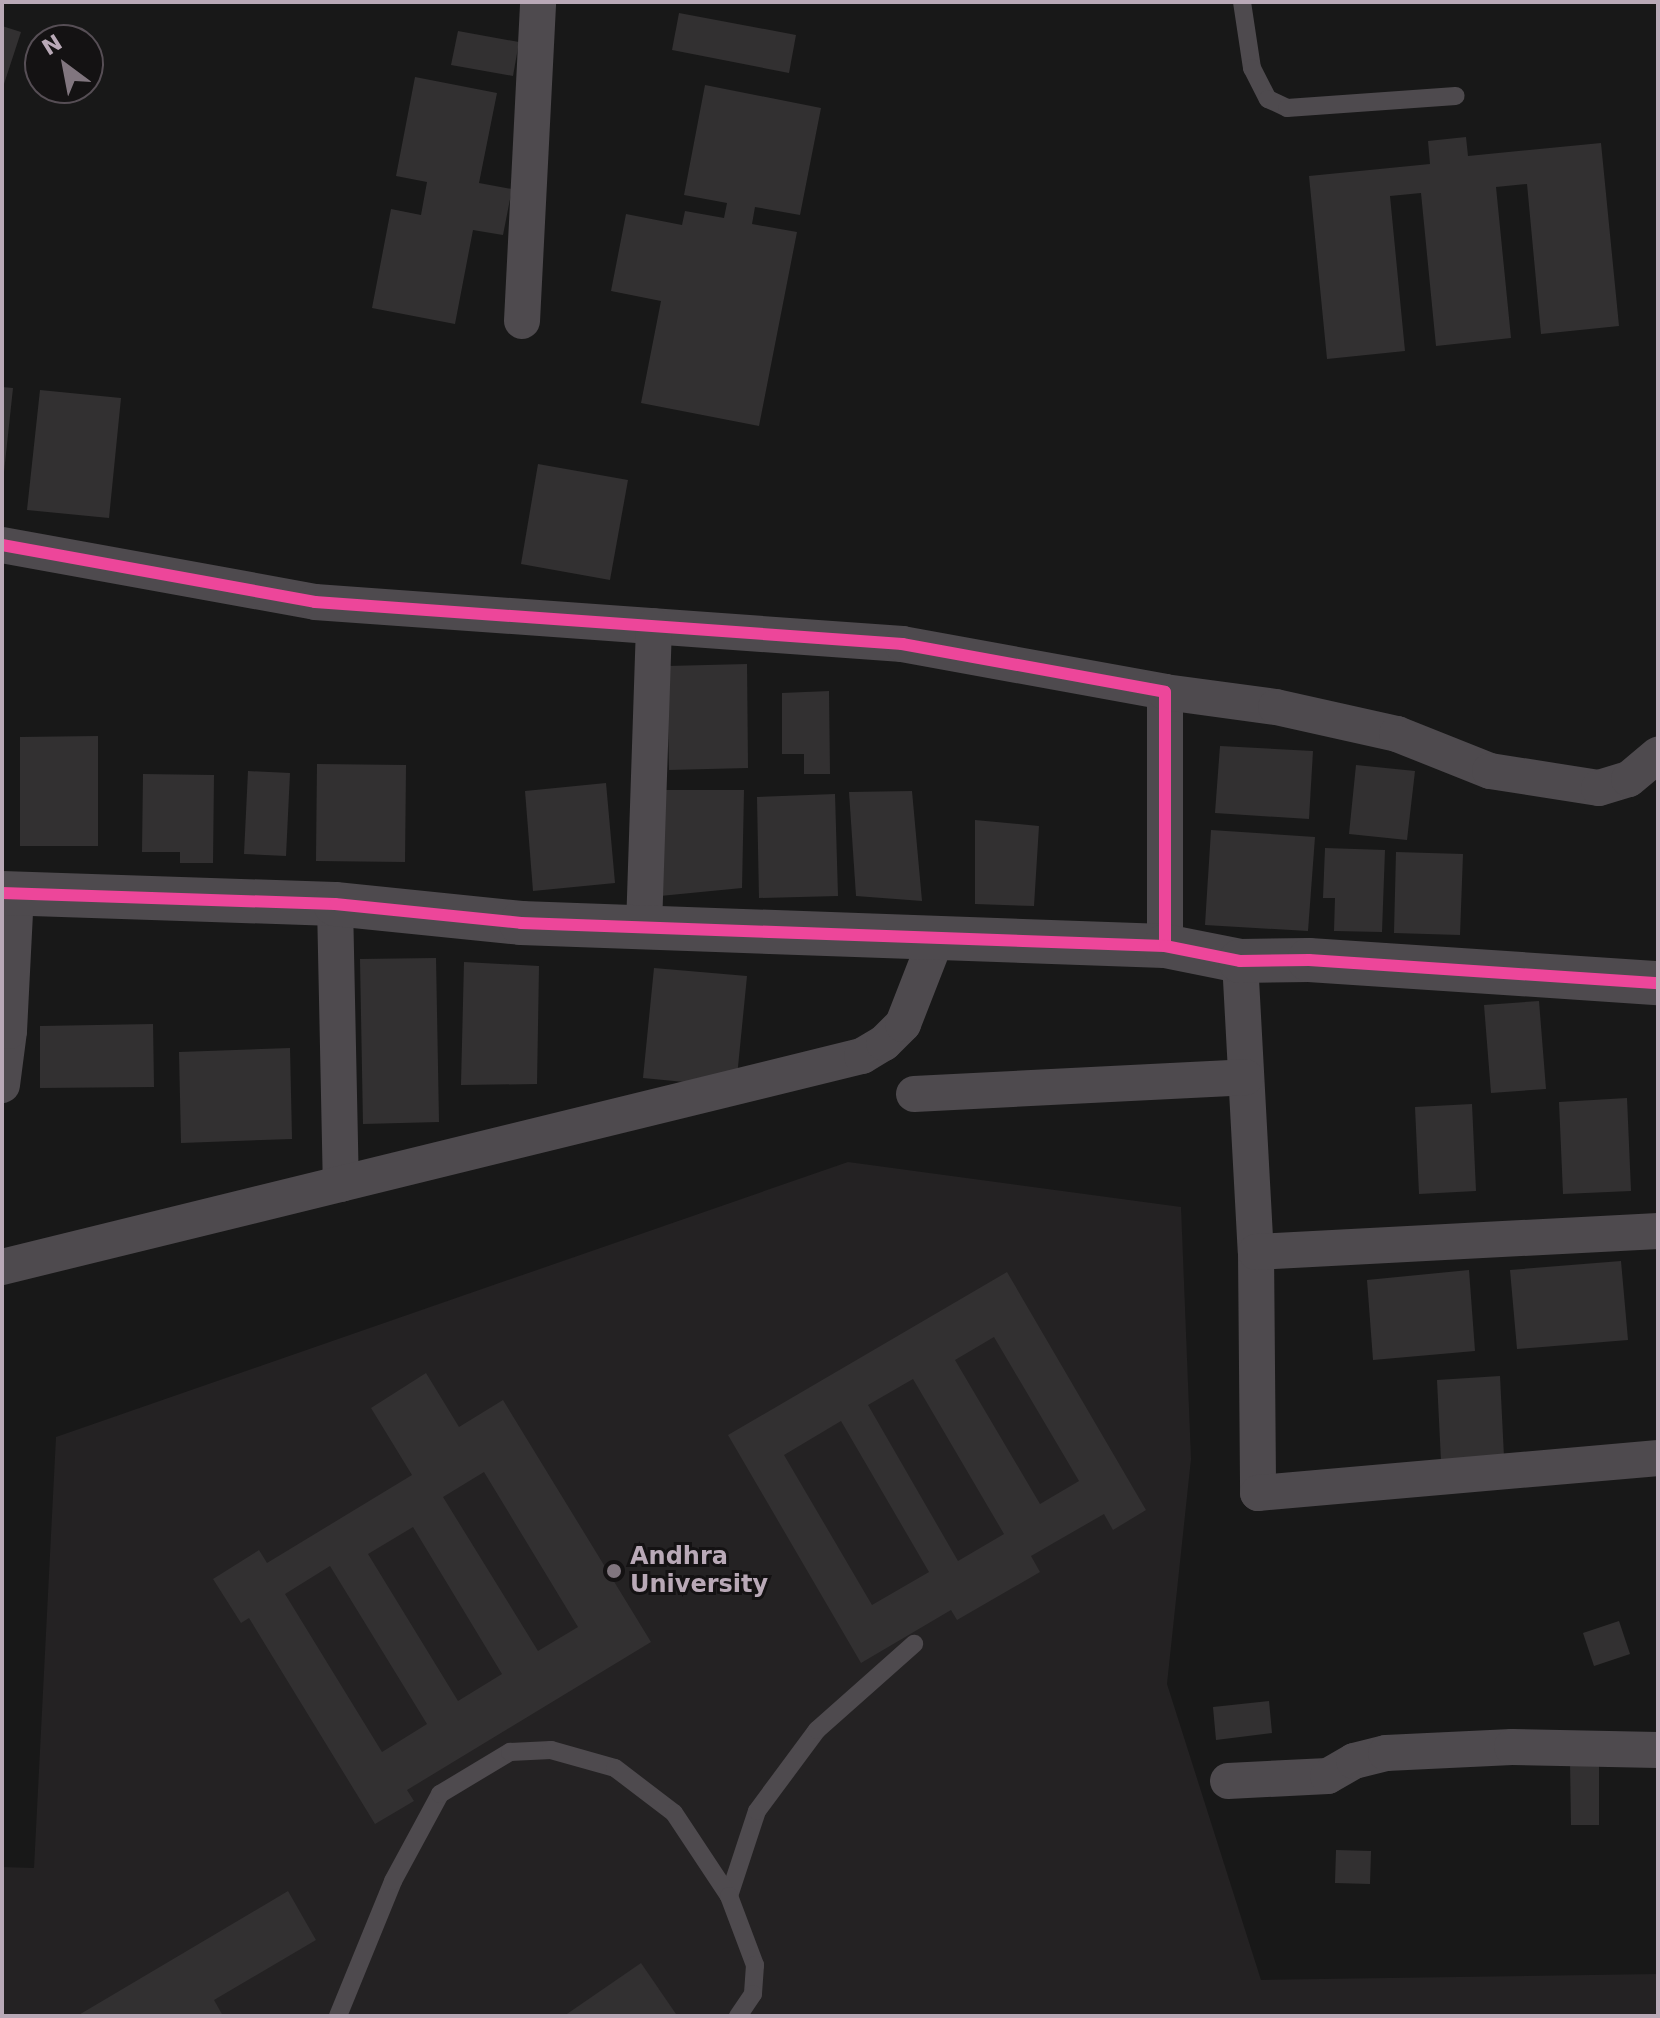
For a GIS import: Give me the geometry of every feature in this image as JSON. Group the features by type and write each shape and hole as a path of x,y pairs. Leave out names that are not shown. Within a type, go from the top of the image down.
{"street":[{"path":"522,321 538,2"},
{"path":"2,545 315,602 902,644 1165,692 1291,710 1397,734 1490,771 1599,788 1629,779 1658,755"},
{"path":"644,927 654,626"},
{"path":"1165,692 1165,946"},
{"path":"2,1085 9,1031 9,893 335,904 521,923 1165,946 1240,961 1309,960 1658,983"},
{"path":"335,904 341,1184"},
{"path":"2,1267 862,1056 884,1043 903,1024 937,937"},
{"path":"1240,961 1256,1252 1258,1493 1658,1458"},
{"path":"914,1094 1246,1077"},
{"path":"1256,1252 1658,1231"},
{"path":"1228,1781 1328,1776 1354,1761 1386,1753 1512,1747 1658,1750"}],"lane":[{"path":"1242,2 1252,68 1268,99 1287,108 1456,96"},
{"path":"729,1896 757,1811 817,1730 914,1644"},
{"path":"338,2016 393,1881 440,1794 510,1752 551,1750 615,1768 674,1813 729,1896 755,1965 753,1994 738,2016"}],"shaded area":[{"name":"Andhra University","path":"848,1162 1181,1207 1191,1459 1167,1684 1261,1980 1658,1974 1658,2016 2,2016 2,1867 34,1868 56,1437"}],"building":[{"path":"679,13 796,35 789,73 672,50"},
{"path":"2,26 21,32 3,87 2,86"},
{"path":"458,31 519,42 513,76 451,65"},
{"path":"415,77 497,93 479,183 512,189 503,235 473,230 455,324 372,308 391,209 421,215 427,182 396,176"},
{"path":"705,85 821,108 800,215 755,207 752,224 797,232 759,426 641,403 661,301 611,291 626,214 682,225 685,211 724,218 727,203 684,195"},
{"path":"1466,137 1468,156 1601,143 1619,326 1541,334 1527,184 1496,187 1511,338 1436,346 1421,193 1390,196 1405,351 1327,359 1309,176 1430,164 1428,141"},
{"path":"2,387 13,388 4,472 2,472"},
{"path":"40,390 121,398 109,518 27,510"},
{"path":"538,464 628,480 610,580 521,564"},
{"path":"747,664 748,768 669,770 667,666"},
{"path":"829,691 830,774 804,774 804,754 782,754 782,693"},
{"path":"98,736 98,846 20,846 20,737"},
{"path":"1220,746 1313,751 1309,819 1215,813"},
{"path":"317,764 406,765 405,862 316,861"},
{"path":"1356,765 1415,771 1407,840 1349,834"},
{"path":"248,771 290,773 286,856 244,854"},
{"path":"143,774 214,775 213,863 180,863 180,852 142,852"},
{"path":"606,783 615,883 533,891 525,791"},
{"path":"665,790 744,790 742,888 660,896"},
{"path":"912,791 922,901 856,896 849,792"},
{"path":"835,794 838,896 759,898 757,797"},
{"path":"975,820 1039,826 1034,906 975,904"},
{"path":"1211,830 1315,837 1308,931 1205,925"},
{"path":"1325,848 1385,850 1382,932 1334,931 1335,898 1323,898"},
{"path":"1396,852 1463,854 1460,935 1394,933"},
{"path":"436,958 439,1122 363,1124 360,959"},
{"path":"464,962 539,966 537,1084 461,1085"},
{"path":"654,968 747,976 736,1087 643,1078"},
{"path":"1539,1001 1546,1089 1491,1093 1484,1005"},
{"path":"153,1024 154,1087 40,1088 40,1026"},
{"path":"290,1048 292,1139 181,1143 179,1052"},
{"path":"1627,1098 1631,1191 1563,1194 1559,1102"},
{"path":"1472,1104 1476,1191 1419,1194 1415,1107"},
{"path":"1621,1261 1628,1340 1517,1349 1510,1270"},
{"path":"1469,1270 1475,1351 1373,1360 1367,1280"},
{"path":"1007,1272 1146,1510 1113,1530 1104,1514 1031,1556 1040,1572 957,1620 951,1610 861,1663 728,1435","holes":["994,1337 1079,1481 1040,1504 955,1360","913,1379 1004,1534 958,1561 868,1405","841,1421 929,1572 872,1605 784,1455"]},
{"path":"426,1373 459,1427 503,1400 651,1642 407,1790 414,1801 375,1824 249,1618 241,1623 213,1579 259,1550 267,1563 412,1475 371,1408","holes":["484,1472 578,1627 538,1651 443,1497","413,1527 502,1674 458,1701 368,1554","330,1566 427,1724 382,1752 285,1594"]},
{"path":"1500,1376 1504,1457 1441,1461 1437,1380"},
{"path":"1619,1621 1630,1654 1594,1666 1583,1633"},
{"path":"1269,1701 1272,1733 1216,1740 1213,1707"},
{"path":"1570,1761 1599,1761 1599,1825 1571,1825"},
{"path":"1336,1850 1371,1851 1370,1884 1335,1883"},
{"path":"288,1891 316,1940 214,2000 223,2016 77,2016"},
{"path":"641,1963 676,2014 564,2016"}],"cycle path":[{"path":"2,545 315,602 902,644 1165,692 1165,946"},
{"path":"2,893 335,904 521,923 1165,946 1240,961 1309,960 1658,983"}],"place":[{"name":"Andhra University","path":"614,1571"}]}
